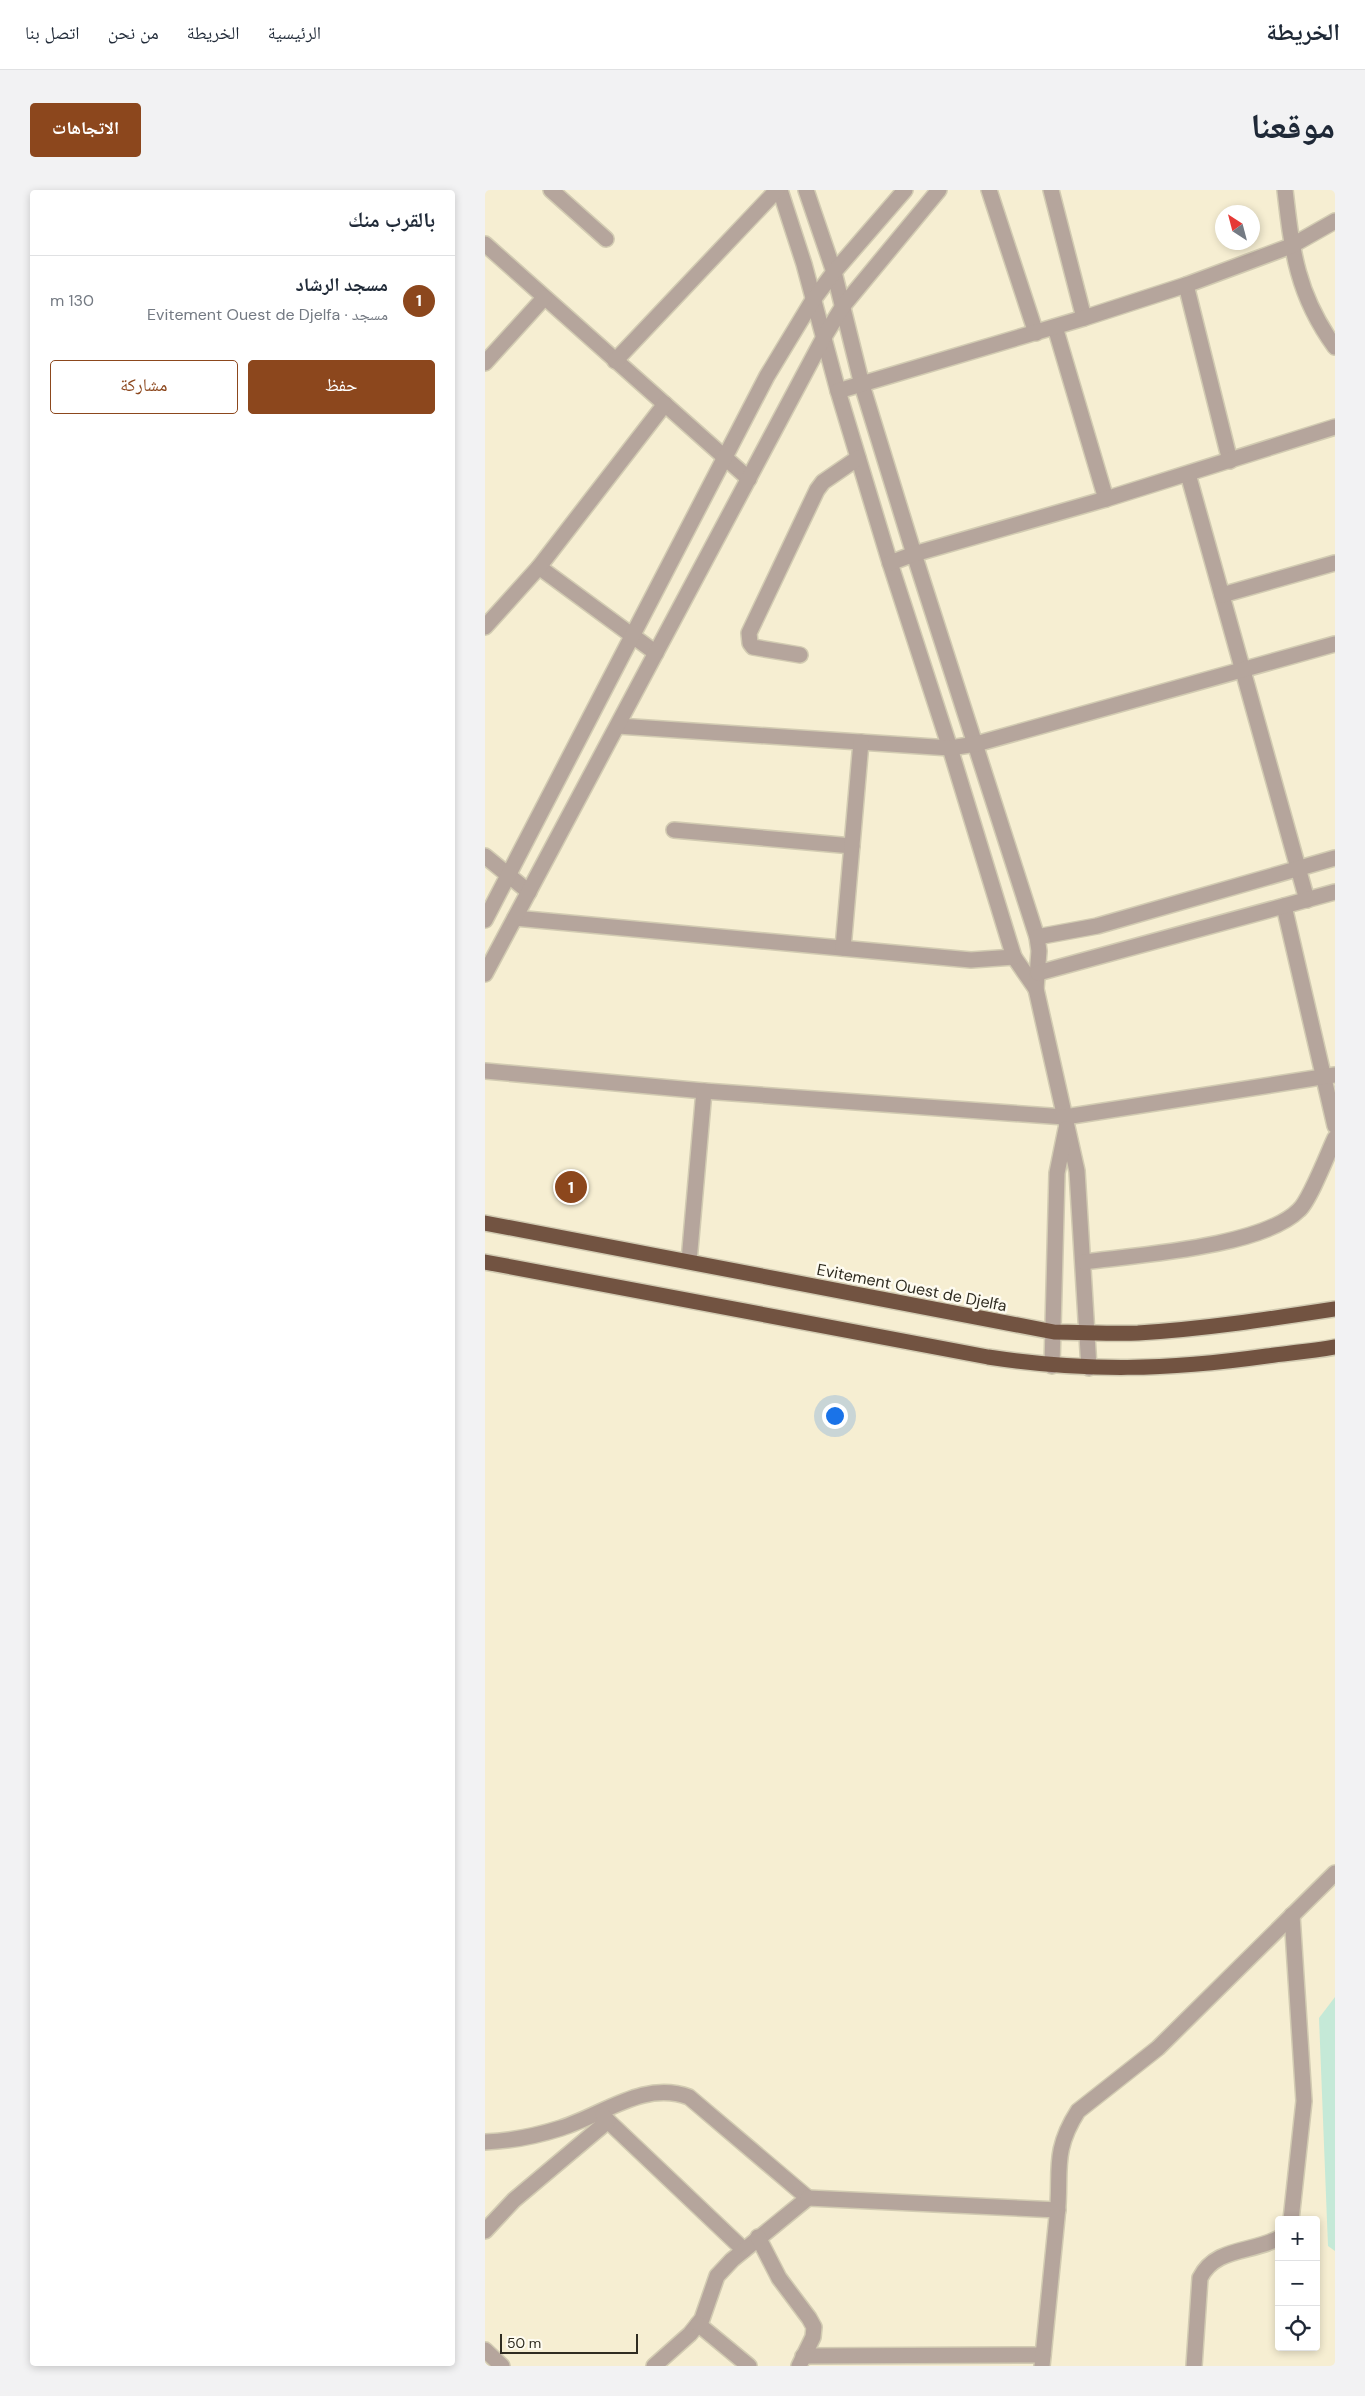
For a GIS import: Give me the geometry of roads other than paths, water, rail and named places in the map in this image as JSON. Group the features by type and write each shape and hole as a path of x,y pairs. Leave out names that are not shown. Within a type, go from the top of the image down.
{"highway":[{"name":"Evitement Ouest de Djelfa","path":"485,1223 1053,1332 1136,1333 1255,1322 1335,1309"},
{"path":"485,1262 987,1357 1052,1366 1144,1369 1224,1362 1335,1347"}],"street":[{"path":"551,190 606,239"},
{"path":"615,361 779,190 804,264 838,391 890,564 950,748 1014,956 1036,989"},
{"path":"806,190 834,272 862,385 914,554 1037,937 1038,973 1036,989 1077,1171 1089,1368"},
{"path":"485,920 767,376 813,300 834,272 905,190"},
{"path":"485,974 824,337 843,306 939,190"},
{"path":"989,190 1036,333"},
{"path":"1051,190 1084,318"},
{"path":"1285,190 1291,246 1301,287 1335,347"},
{"path":"838,391 1036,333 1186,285 1291,246 1335,221"},
{"path":"485,244 749,479"},
{"path":"1186,285 1230,461"},
{"path":"485,362 544,298"},
{"path":"1055,327 1106,500"},
{"path":"485,627 539,567 665,404"},
{"path":"890,564 914,554 1106,500 1335,427"},
{"path":"800,654 753,647 750,643 749,633 817,490 823,482 858,458"},
{"path":"1189,474 1307,900"},
{"path":"1222,595 1335,563"},
{"path":"539,567 656,654"},
{"path":"618,726 950,748 976,744 1335,644"},
{"path":"843,948 861,742"},
{"path":"674,830 852,846"},
{"path":"485,856 529,892"},
{"path":"1037,937 1097,926 1335,858"},
{"path":"1038,973 1335,892"},
{"path":"1284,906 1330,1076 1335,1126"},
{"path":"515,918 971,960 1014,956"},
{"path":"485,1071 1066,1123 1330,1076"},
{"path":"689,1261 704,1091"},
{"path":"1052,1366 1057,1173 1066,1123"},
{"path":"1083,1262 1207,1246 1286,1221 1301,1208 1335,1138"},
{"path":"758,2238 779,2278 809,2318 814,2328 813,2337 801,2361 1042,2361 1058,2210 1057,2171 1061,2146 1069,2125 1078,2111 1157,2048 1335,1873"},
{"path":"1291,2216 1304,2101 1292,1915"},
{"path":"485,2142 512,2141 604,2117 653,2092 673,2091 689,2097 808,2198 1058,2210"},
{"path":"485,2231 514,2200 604,2117"},
{"path":"604,2117 744,2250"},
{"path":"654,2366 702,2319 717,2276 758,2238 808,2198"},
{"path":"1195,2366 1199,2278 1205,2268 1221,2256 1275,2239"},
{"path":"698,2324 730,2360 749,2366"},
{"path":"485,2350 502,2366"}],"place":[{"name":"مسجد الرشاد","path":"571,1187"}]}
